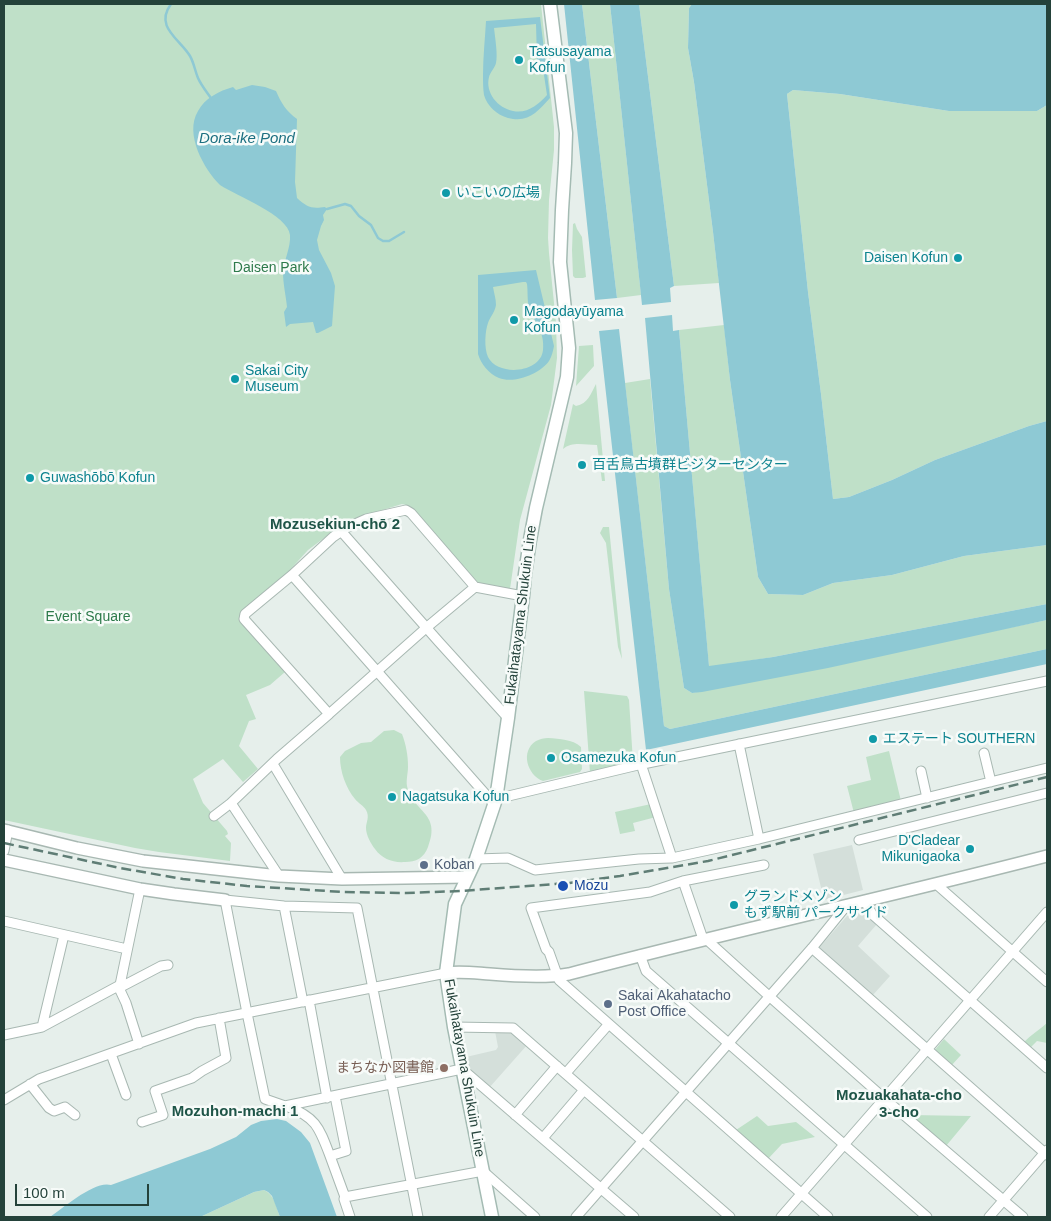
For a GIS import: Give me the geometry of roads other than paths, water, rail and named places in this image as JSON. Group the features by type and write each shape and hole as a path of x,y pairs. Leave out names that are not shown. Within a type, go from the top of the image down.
{"main road":[{"name":"Fukaihatayama Shukuin Line","path":"492,1217 454,1027 446,973 453,911 476,859 496,802 530,540 567,377 569,348 560,255 566,133 550,4"}],"street":[{"path":"329,714 244,619 245,614 292,575 333,537 346,528 366,519 406,510 411,513 475,587 523,596"},
{"path":"341,532 508,718"},
{"path":"292,575 376,672 496,802 641,764 1047,681"},
{"path":"214,816 475,587"},
{"path":"739,744 759,839"},
{"path":"984,753 991,782"},
{"path":"273,764 342,879"},
{"path":"641,764 672,858"},
{"path":"476,859 508,858 535,870 639,858 672,858 759,839 1047,768"},
{"path":"921,771 927,798"},
{"path":"859,840 1047,793"},
{"path":"231,803 279,876"},
{"path":"418,1217 357,908 284,906 174,894 140,889 4,860 6,830 77,848 143,861 279,876 342,879 467,877"},
{"path":"4,1100 39,1079 196,1023 446,973 557,976 569,974 1047,856"},
{"path":"764,865 683,881 650,892 531,908 559,980 828,1217"},
{"path":"683,881 705,939 885,1099 1023,1217"},
{"path":"936,884 1047,982"},
{"path":"139,1044 120,986 140,889"},
{"path":"224,900 265,1099 304,1114 312,1121 322,1135 345,1197 350,1217"},
{"path":"865,901 872,914 1047,1068"},
{"path":"576,1217 770,997 847,905"},
{"path":"284,906 306,1001 346,1151 330,1156"},
{"path":"781,1217 1047,912"},
{"path":"4,921 127,949"},
{"path":"42,1028 64,935"},
{"path":"812,948 1046,1152 989,1217"},
{"path":"640,956 646,972 927,1217"},
{"path":"4,1035 42,1028 120,986 161,966 168,965"},
{"path":"142,1122 164,1115 156,1091 192,1078 226,1058 219,1018"},
{"path":"566,1073 608,1024"},
{"path":"454,1027 513,1028 730,1217"},
{"path":"111,1054 126,1096"},
{"path":"515,1115 557,1066"},
{"path":"285,1106 462,1069 634,1217"},
{"path":"30,1084 49,1108 54,1111 65,1107 75,1115"},
{"path":"542,1138 584,1090"},
{"path":"345,1197 483,1171 535,1217"}],"water":[{"path":"564,4 582,4 617,298 595,300"},
{"path":"610,4 639,4 674,286 670,288 671,302 642,305"},
{"path":"692,4 1047,4 1047,105 1037,111 949,111 840,94 793,90 787,94 833,499 849,497 935,460 1047,421 1047,545 964,556 892,575 833,583 803,595 768,594 758,577 730,380 713,232 688,48 689,8"},
{"path":"540,17 550,98 537,112 527,118 515,119 504,117 493,110 485,99 483,75 486,21","holes":["536,24 537,60 542,62 547,95 528,110 518,112 502,107 491,94 488,83 497,60 494,28"]},
{"name":"Dora-ike Pond","path":"252,85 276,91 285,107 297,119 295,182 297,198 310,207 325,207 327,209 323,215 324,220 317,240 319,250 331,273 335,286 332,326 318,333 316,333 313,322 290,324 286,327 284,312 287,307 283,272 290,240 287,228 281,220 271,213 220,185 202,161 195,140 194,120 204,102 218,93 233,87 236,90"},
{"path":"536,270 554,346 549,361 540,370 519,379 505,380 492,374 483,365 478,354 478,275","holes":["526,282 529,307 541,332 543,350 535,364 527,368 509,370 493,363 488,357 485,344 487,326 496,305 493,287"]},
{"path":"672,315 673,331 679,330 709,666 773,657 1047,604 1047,620 828,668 702,692 692,693 684,688 669,589 645,318"},
{"path":"619,329 664,726 670,729 1047,649 1047,664 646,750 599,331"},
{"path":"277,1119 286,1121 301,1132 310,1143 337,1217 280,1217 272,1196 264,1190 254,1192 200,1217 50,1217 79,1196 97,1187 111,1185 210,1149 236,1137 251,1125 261,1121"}],"waterway":[{"path":"171,4 165,19 167,26 190,56 199,81 211,98"},
{"path":"327,209 345,204 351,206 359,216 371,225 378,238 383,241 389,241 404,232"}],"railway":[{"path":"4,843 120,868 183,879 247,886 343,892 406,893 460,891 569,883 708,861 1047,777"}],"place":[{"name":"Tatsusayama Kofun","path":"519,60"},
{"name":"いこいの広場","path":"446,193"},
{"name":"Daisen Kofun","path":"958,258"},
{"name":"Magodayūyama Kofun","path":"514,320"},
{"name":"Sakai City Museum","path":"235,379"},
{"name":"百舌鳥古墳群ビジターセンター","path":"582,465"},
{"name":"Guwashōbō Kofun","path":"30,478"},
{"name":"エステート SOUTHERN","path":"873,739"},
{"name":"Osamezuka Kofun","path":"551,758"},
{"name":"Nagatsuka Kofun","path":"392,797"},
{"name":"D'Cladear Mikunigaoka","path":"970,849"},
{"name":"Koban","path":"424,865"},
{"name":"Mozu","path":"563,886"},
{"name":"グランドメゾン もず駅前 パークサイド","path":"734,905"},
{"name":"Sakai Akahatacho Post Office","path":"608,1004"},
{"name":"まちなか図書館","path":"444,1068"}],"district":[{"name":"Mozusekiun-chō 2","path":"335,525"},
{"name":"Mozuakahata-cho 3-cho","path":"899,1104"},
{"name":"Mozuhon-machi 1","path":"235,1112"}],"park label":[{"name":"Daisen Park","path":"271,268"},
{"name":"Event Square","path":"88,617"}]}
